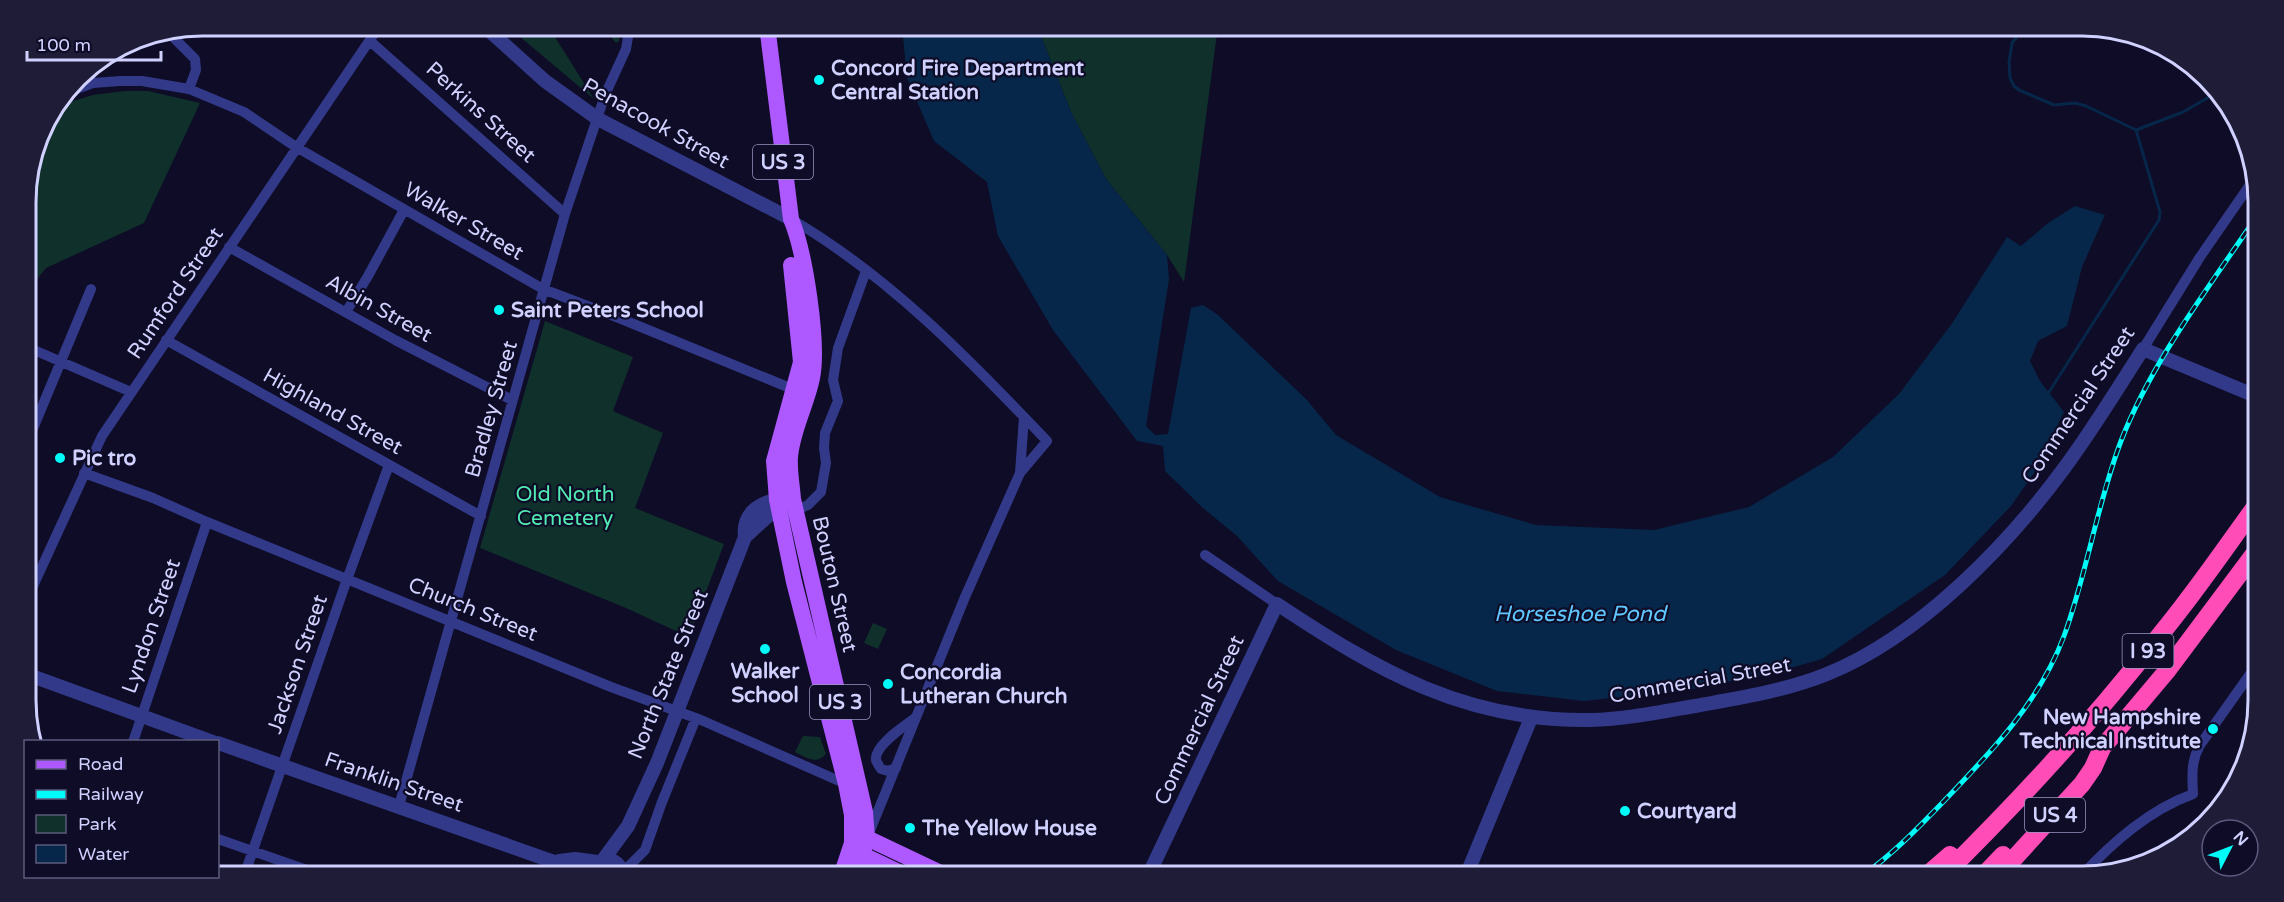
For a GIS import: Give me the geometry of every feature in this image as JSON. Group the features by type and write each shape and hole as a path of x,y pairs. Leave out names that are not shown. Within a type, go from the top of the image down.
{"highway":[{"name":"I 93","path":"1953,866 1983,837 2074,737 2160,637 2248,517"},
{"name":"I 93","path":"1993,866 2102,748 2166,672 2248,562"},
{"name":"US 4","path":"2007,866 2082,784 2093,768 2102,748"},
{"path":"1937,866 1999,809 2026,789"}],"main road":[{"name":"US 3","path":"767,36 791,219 799,243 815,356 808,397 790,457 786,505"},
{"name":"US 3","path":"786,505 774,461 801,362 787,235 791,219"},
{"name":"Bouton Street","path":"786,505 794,582 861,845"},
{"name":"Bouton Street","path":"786,505 847,729 865,812 861,845"},
{"name":"US 3","path":"847,866 861,845"},
{"name":"US 3","path":"858,866 861,845"},
{"path":"861,845 892,866"},
{"path":"861,845 919,866"}],"street":[{"name":"Rumford Street","path":"36,579 102,436 373,36"},
{"name":"Penacook Street","path":"494,36 545,81 597,119 791,219"},
{"name":"Bradley Street","path":"399,806 565,214 605,95 624,56 628,36"},
{"path":"176,38 195,59 196,70 189,89"},
{"name":"Perkins Street","path":"370,41 565,214"},
{"name":"Walker Street","path":"84,86 93,83 142,81 189,89 244,112 296,147 543,289 795,390"},
{"name":"Commercial Street","path":"1153,866 1277,604 1356,654 1418,686 1452,700 1531,718 1613,719 1735,699 1806,681 1840,668 1878,649 1906,630 1947,596 2034,507 2066,466 2200,257 2247,188"},
{"path":"346,312 404,210"},
{"path":"791,219 866,271 927,321 1047,441 1020,473 965,597 896,768 861,845"},
{"name":"Albin Street","path":"229,247 423,355 512,400"},
{"path":"786,505 814,498 821,492 826,463 825,433 838,401 833,380 838,348 866,271"},
{"path":"36,422 91,289"},
{"name":"Highland Street","path":"166,340 481,516"},
{"path":"2143,349 2248,392"},
{"path":"36,351 131,392"},
{"path":"1020,473 1024,417"},
{"name":"Jackson Street","path":"247,866 389,465"},
{"name":"Church Street","path":"84,473 153,498 450,622 696,718 846,784"},
{"name":"North State Street","path":"601,861 628,826 678,712 746,537 744,527 747,518 765,501 786,505"},
{"name":"Lyndon Street","path":"133,740 207,522"},
{"path":"1205,555 1277,604"},
{"path":"2090,866 2142,820 2160,808 2193,794 2194,757 2248,677"},
{"path":"36,678 210,740"},
{"path":"629,866 645,850 696,718"},
{"path":"896,768 888,771 881,769 876,760 877,751 915,718"},
{"path":"1470,866 1531,718"},
{"name":"Franklin Street","path":"219,743 567,866"},
{"name":"North State Street","path":"622,866 629,834 628,826"},
{"path":"219,839 293,866"},
{"name":"Franklin Street","path":"556,862 575,859 612,860 616,866"},
{"path":"597,866 601,861"}],"green space":[{"path":"519,36 554,36 594,99"},
{"path":"610,36 619,36 619,41 616,43"},
{"path":"1041,36 1217,36 1184,282 1167,255 1106,179 1071,112"},
{"path":"148,91 200,103 144,223 46,268 36,280 36,191 42,159 58,119 69,102 93,95"},
{"name":"Old North Cemetery","path":"545,321 633,357 613,411 663,433 635,508 724,544 689,637 626,608 480,548"},
{"path":"873,623 887,629 878,649 864,643"},
{"path":"803,736 820,737 826,754 815,760 795,752"}],"water":[{"name":"Horseshoe Pond","path":"903,36 1041,36 1071,112 1106,179 1167,255 1169,279 1146,426 1155,435 1168,434 1191,308 1203,305 1218,315 1306,399 1336,435 1440,497 1536,525 1654,530 1749,507 1833,457 1899,394 1953,322 2007,237 2021,246 2048,223 2075,206 2105,215 2082,267 2067,326 2038,341 2030,361 2040,381 2064,412 2034,473 2011,506 1945,575 1822,659 1780,671 1693,689 1584,701 1497,691 1396,650 1278,581 1237,536 1203,508 1165,471 1163,446 1137,441 1053,330 998,236 987,182 934,141 907,78"}],"waterway":[{"path":"2017,36 2012,43 2009,62 2010,78 2014,86 2054,105 2075,103 2086,106 2136,130 2183,112 2210,97"},
{"path":"2049,392 2159,220 2160,212 2136,130"}],"railway":[{"path":"1875,866 1905,840 1980,763 2013,724 2042,682 2064,636 2113,465 2134,411 2165,353 2248,229"}],"place":[{"name":"Concord Fire Department Central Station","path":"819,80"},
{"name":"Saint Peters School","path":"499,310"},
{"name":"Pic tro","path":"60,458"},
{"name":"Walker School","path":"765,649"},
{"name":"Concordia Lutheran Church","path":"888,684"},
{"name":"New Hampshire Technical Institute","path":"2213,729"},
{"name":"Courtyard","path":"1625,811"},
{"name":"The Yellow House","path":"910,828"}]}
